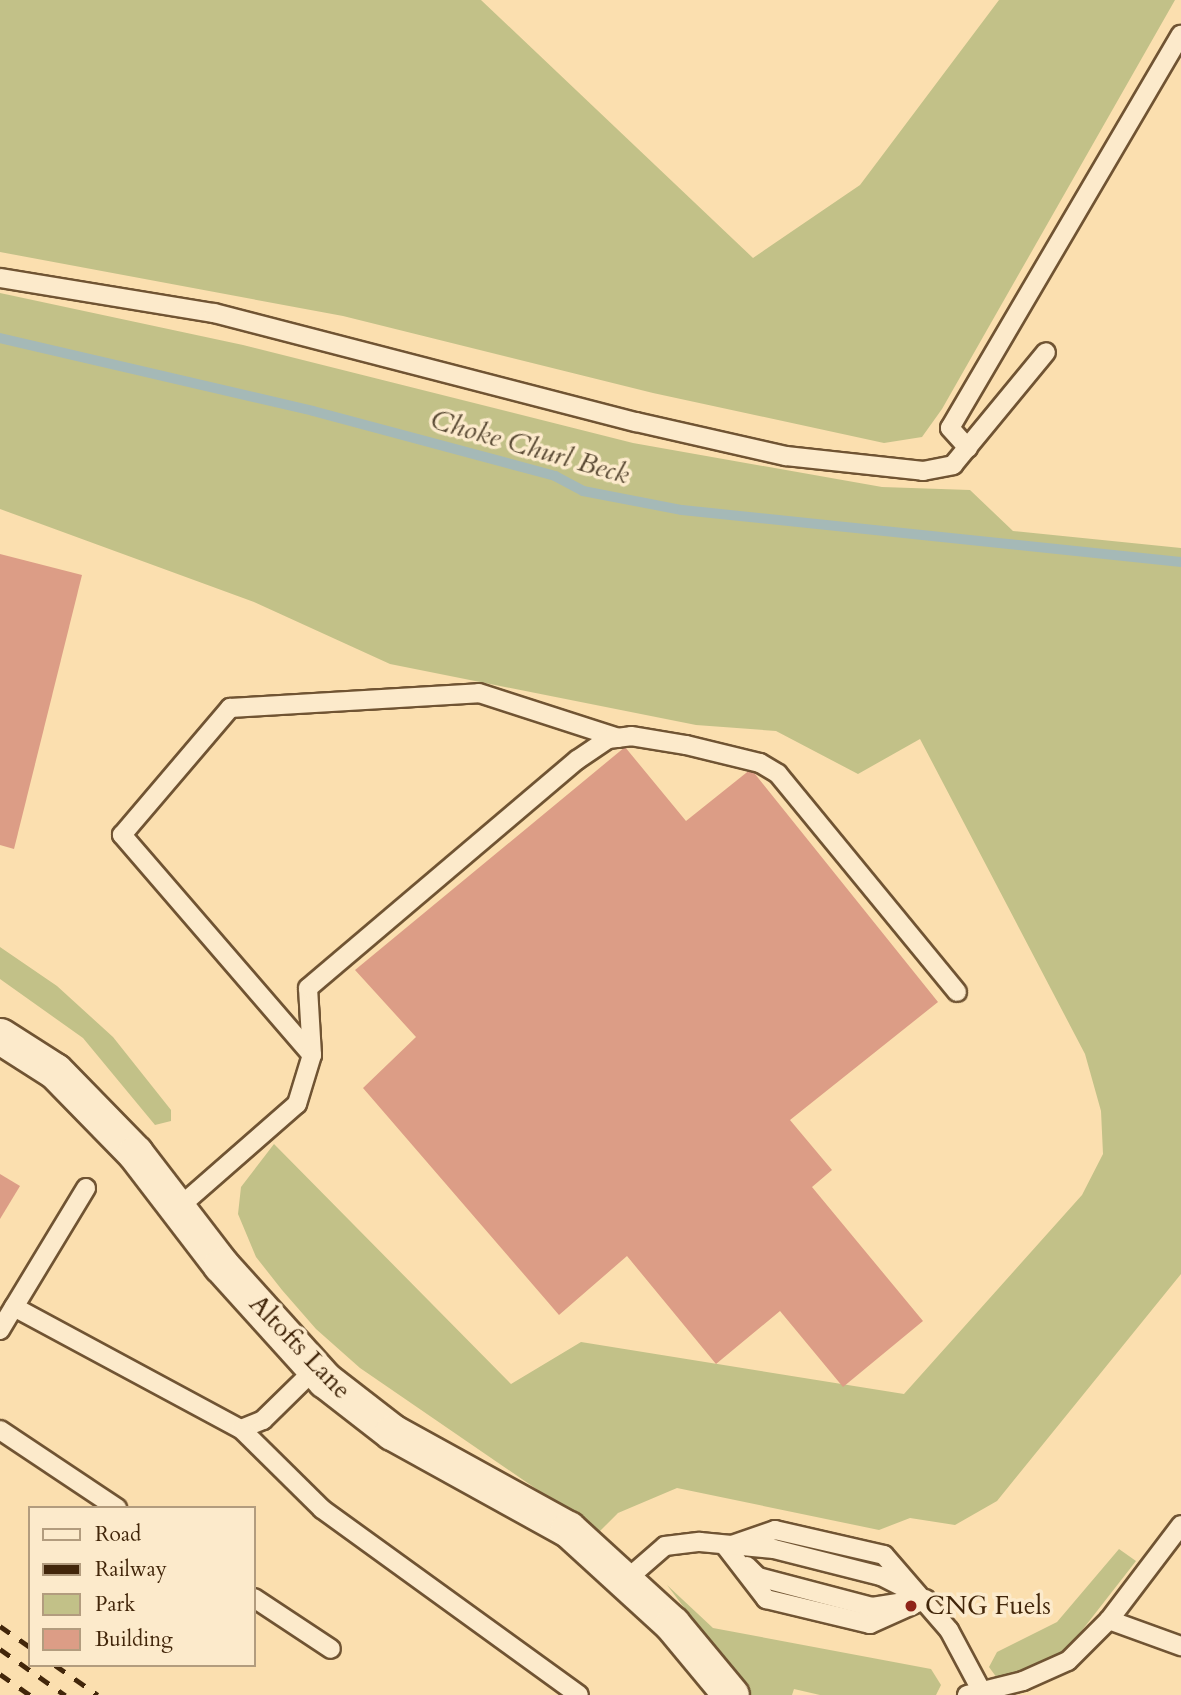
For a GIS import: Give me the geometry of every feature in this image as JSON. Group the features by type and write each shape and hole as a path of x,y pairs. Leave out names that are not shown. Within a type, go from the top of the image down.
{"street":[{"name":"Altofts Lane","path":"0,1036 55,1071 135,1153 221,1265 315,1369 392,1432 568,1530 627,1579 731,1695"}],"lane":[{"path":"968,448 950,428 1181,35"},
{"path":"0,278 214,313 636,422 786,456 923,471 953,465 1045,352"},
{"path":"312,1055 122,835 230,708 479,693 618,738"},
{"path":"178,1208 297,1104 312,1055 308,988 577,760 608,739 687,745 760,763 778,774 957,992"},
{"path":"0,1330 86,1188"},
{"path":"14,1307 241,1429 321,1509 579,1695"},
{"path":"241,1429 263,1420 315,1369"},
{"path":"0,1430 114,1506"},
{"path":"627,1579 665,1546 700,1542 726,1547 769,1549 881,1576 926,1599 949,1630 974,1692 1050,1672 1068,1661 1109,1620 1181,1525"},
{"path":"726,1547 758,1577 872,1607 926,1599"},
{"path":"256,1599 331,1649"},
{"path":"1109,1620 1181,1646"}],"green space":[{"path":"0,0 481,0 753,258 860,185 999,0 1175,0 942,409 922,437 884,443 653,393 343,316 0,252"},
{"path":"0,293 243,345 633,443 882,487 970,490 1013,531 1181,548 1181,1274 997,1501 955,1525 910,1518 879,1530 677,1488 618,1513 599,1532 360,1368 316,1329 282,1290 256,1257 238,1214 241,1187 274,1144 511,1384 581,1342 904,1394 1082,1195 1103,1154 1101,1111 1085,1054 920,739 858,774 776,731 696,725 390,664 254,602 0,509"},
{"path":"0,947 57,986 113,1037 171,1110 171,1121 155,1125 83,1038 0,979"},
{"path":"1119,1549 1136,1561 1062,1656 1046,1667 997,1678 989,1667 997,1652 1057,1622"},
{"path":"667,1585 713,1628 931,1669 941,1685 936,1695 820,1695 794,1689 792,1695 750,1695"}],"building":[{"path":"0,554 82,575 14,849 0,845"},
{"path":"625,747 686,821 751,769 938,1002 790,1120 832,1170 812,1187 923,1321 843,1387 780,1311 716,1364 627,1256 559,1315 363,1088 416,1037 355,970"},
{"path":"0,1174 20,1186 0,1219"}],"waterway":[{"name":"Choke Churl Beck","path":"0,338 313,411 555,476 583,491 682,510 1181,562"}],"railway":[{"path":"0,1626 28,1646"},
{"path":"0,1649 65,1695"},
{"path":"58,1667 98,1695"},
{"path":"0,1674 30,1695"}],"place":[{"name":"CNG Fuels","path":"911,1606"}]}
